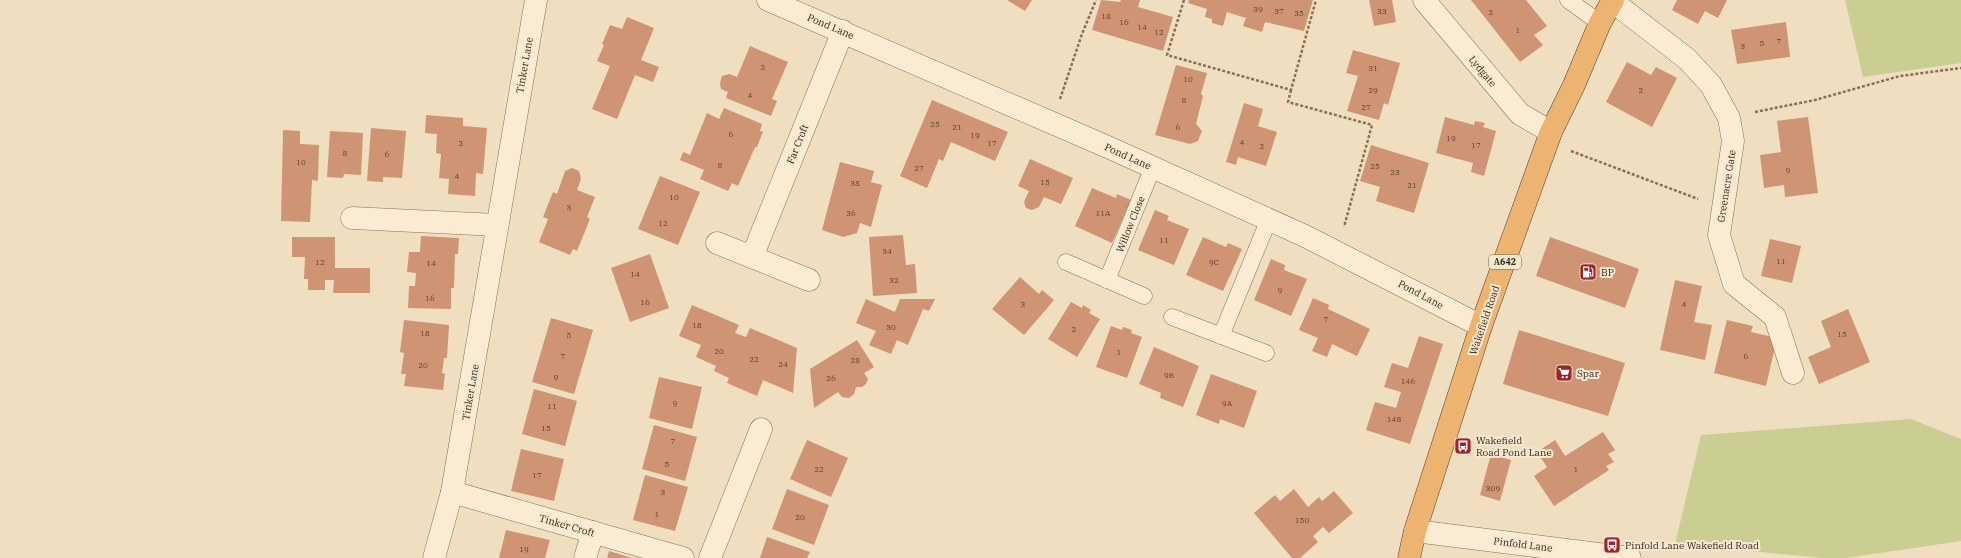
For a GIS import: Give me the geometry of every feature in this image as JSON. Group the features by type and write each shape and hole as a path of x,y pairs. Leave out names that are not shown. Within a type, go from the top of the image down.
{"highway":[{"name":"Wakefield Road","path":"1409,558 1415,531 1481,326 1551,132 1574,85 1600,23 1613,0"}],"street":[{"name":"Tinker Lane","path":"434,558 452,492 536,0"},
{"name":"Pond Lane","path":"768,0 1054,123 1269,219 1338,251 1481,326"},
{"name":"Lydgate","path":"1424,0 1520,114 1551,132"},
{"name":"Greenacre Gate","path":"1613,0 1687,59 1711,85 1729,118 1733,141 1719,234 1734,284 1775,317 1793,373"},
{"name":"Far Croft","path":"752,257 843,31"},
{"path":"352,218 497,225"},
{"path":"717,243 809,280"},
{"path":"710,558 761,428"},
{"name":"Tinker Croft","path":"452,492 683,558"},
{"name":"Pinfold Lane","path":"1415,531 1630,558"},
{"path":"585,558 593,532"}],"lane":[{"path":"1568,0 1600,23"},
{"name":"Willow Close","path":"1107,280 1153,167"},
{"path":"1221,336 1269,219"},
{"path":"1066,262 1144,296"},
{"path":"1172,317 1266,353"}],"path":[{"path":"1054,123 1082,34 1096,0"},
{"path":"1184,0 1167,55 1291,90"},
{"path":"1316,0 1288,102 1372,125 1338,251"}],"green space":[{"path":"1845,0 1961,0 1961,63 1863,77"},
{"path":"1911,419 1961,439 1961,541 1846,558 1824,558 1675,544 1701,435"}],"building":[{"path":"1007,0 1032,0 1025,11"},
{"path":"1101,0 1120,2 1121,0 1140,0 1138,7 1173,17 1163,51 1092,30"},
{"path":"1189,0 1313,0 1304,31 1265,22 1262,32 1243,26 1246,18 1227,12 1223,26 1212,23 1212,19 1205,17 1207,9 1188,3"},
{"path":"1369,0 1392,0 1396,22 1374,26"},
{"path":"1471,0 1526,0 1547,26 1534,35 1543,45 1520,62"},
{"path":"1677,0 1727,0 1718,18 1705,11 1698,24 1672,10"},
{"path":"627,17 654,28 641,60 659,67 653,82 635,75 617,119 592,109 610,66 597,61 604,45 602,44 610,25 622,29"},
{"path":"1786,22 1790,57 1737,64 1731,30"},
{"path":"750,46 788,62 772,99 777,101 771,116 726,98 728,92 721,89 720,83 722,76 729,74 737,77"},
{"path":"1353,50 1400,63 1388,105 1384,103 1379,120 1347,111 1358,76 1346,73"},
{"path":"1627,62 1651,75 1656,67 1677,78 1652,127 1606,102"},
{"path":"1176,65 1207,73 1201,94 1203,96 1196,124 1202,131 1198,141 1190,144 1155,135"},
{"path":"932,100 1008,132 995,161 951,142 943,161 939,159 927,188 900,176"},
{"path":"1244,103 1263,109 1258,126 1277,132 1266,166 1238,157 1236,165 1226,162"},
{"path":"724,108 762,124 760,131 763,132 738,186 732,183 728,191 700,179 704,170 680,160 683,152 690,155 707,113 719,119"},
{"path":"426,115 463,118 463,126 487,128 483,174 476,173 475,196 448,194 449,179 439,178 441,154 436,153 437,134 425,133"},
{"path":"1445,117 1474,125 1475,121 1485,123 1483,127 1496,131 1484,176 1471,172 1473,163 1436,153"},
{"path":"1808,117 1818,193 1785,197 1784,185 1764,188 1760,155 1781,152 1777,121"},
{"path":"371,128 406,131 402,178 383,177 383,182 367,181"},
{"path":"283,130 300,131 300,144 319,145 318,181 312,180 310,222 281,221"},
{"path":"330,131 363,133 361,175 344,174 343,178 327,177"},
{"path":"1371,145 1429,163 1414,213 1376,201 1380,187 1360,181"},
{"path":"1030,159 1073,178 1061,204 1044,197 1039,207 1032,210 1026,208 1024,202 1029,191 1018,186"},
{"path":"840,162 874,171 871,182 882,185 871,227 860,223 857,233 843,237 822,230"},
{"path":"572,168 579,171 581,179 577,190 595,197 587,217 590,219 577,251 573,249 570,255 539,242 548,219 543,217 553,192 557,194 565,171"},
{"path":"660,176 700,192 678,245 638,229"},
{"path":"1092,188 1116,198 1117,194 1131,200 1112,243 1075,226"},
{"path":"1155,210 1169,216 1167,220 1189,229 1174,265 1138,250"},
{"path":"903,235 906,265 915,264 917,293 873,296 869,237"},
{"path":"421,236 459,238 458,254 455,254 454,288 451,288 451,309 408,308 409,286 415,286 416,273 407,272 409,252 420,252"},
{"path":"292,237 335,237 335,268 370,268 370,293 333,293 334,280 325,280 325,290 308,290 308,279 304,279 305,257 292,257"},
{"path":"1203,237 1226,247 1228,243 1242,249 1223,291 1186,275"},
{"name":"BP","path":"1550,237 1639,269 1625,308 1536,276"},
{"path":"1770,239 1801,246 1792,283 1761,276"},
{"path":"650,254 669,308 630,322 611,268"},
{"path":"1271,259 1285,265 1284,270 1307,279 1291,316 1254,300"},
{"path":"1020,277 1039,294 1042,290 1054,300 1024,335 992,309"},
{"path":"1675,280 1702,286 1694,322 1712,325 1705,360 1660,350"},
{"path":"1313,298 1329,305 1328,309 1370,329 1357,356 1332,344 1327,357 1312,351 1318,338 1299,330"},
{"path":"866,299 895,312 900,299 935,299 929,311 923,309 908,345 897,340 891,354 869,345 876,331 856,323"},
{"path":"1071,302 1082,308 1083,305 1091,310 1089,313 1100,319 1077,357 1048,339"},
{"path":"692,305 739,325 735,333 746,337 750,328 797,348 793,393 763,380 757,396 727,383 729,378 714,371 716,366 696,357 701,345 679,336"},
{"path":"1848,309 1870,362 1819,384 1808,357 1831,347 1821,321"},
{"path":"551,318 593,330 574,394 532,382"},
{"path":"404,320 449,325 447,358 444,358 442,373 445,374 443,390 404,386 406,374 401,374 404,353 400,352"},
{"path":"1727,320 1753,326 1751,332 1777,338 1766,386 1714,373"},
{"path":"1111,326 1122,330 1123,327 1132,330 1131,333 1142,337 1127,378 1096,367"},
{"name":"Spar","path":"1519,330 1625,363 1608,416 1503,384"},
{"path":"1419,336 1443,344 1410,444 1366,430 1375,402 1396,408 1401,392 1384,387 1392,363 1408,368"},
{"path":"857,340 874,367 864,373 868,379 866,384 862,387 856,387 854,394 849,398 842,397 838,392 814,408 810,369"},
{"path":"1154,347 1199,366 1183,407 1160,398 1161,393 1139,384"},
{"path":"1211,374 1257,391 1244,428 1220,419 1219,424 1196,415"},
{"path":"659,377 702,387 692,429 649,418"},
{"path":"534,389 577,401 565,446 522,434"},
{"path":"654,425 697,437 685,481 642,469"},
{"path":"1603,432 1615,450 1608,454 1614,462 1606,466 1609,470 1554,506 1534,476 1547,467 1537,452 1555,440 1565,456"},
{"path":"807,440 848,458 831,497 790,479"},
{"path":"521,449 564,459 554,501 511,491"},
{"path":"1491,454 1511,460 1500,501 1480,495"},
{"path":"645,475 688,487 675,531 633,520"},
{"path":"787,489 829,505 814,545 772,529"},
{"path":"1294,489 1308,507 1319,497 1322,501 1334,491 1353,513 1329,533 1323,527 1313,536 1318,542 1300,558 1292,558 1254,513 1275,495 1280,501"},
{"path":"506,530 550,540 545,558 499,558"},
{"path":"767,537 810,552 807,558 760,558"},
{"path":"609,551 632,558 607,558"}],"place":[{"name":"BP","path":"1588,272"},
{"name":"Spar","path":"1564,373"},
{"name":"Wakefield Road Pond Lane","path":"1463,446"},
{"name":"Pinfold Lane Wakefield Road","path":"1612,545"}]}
